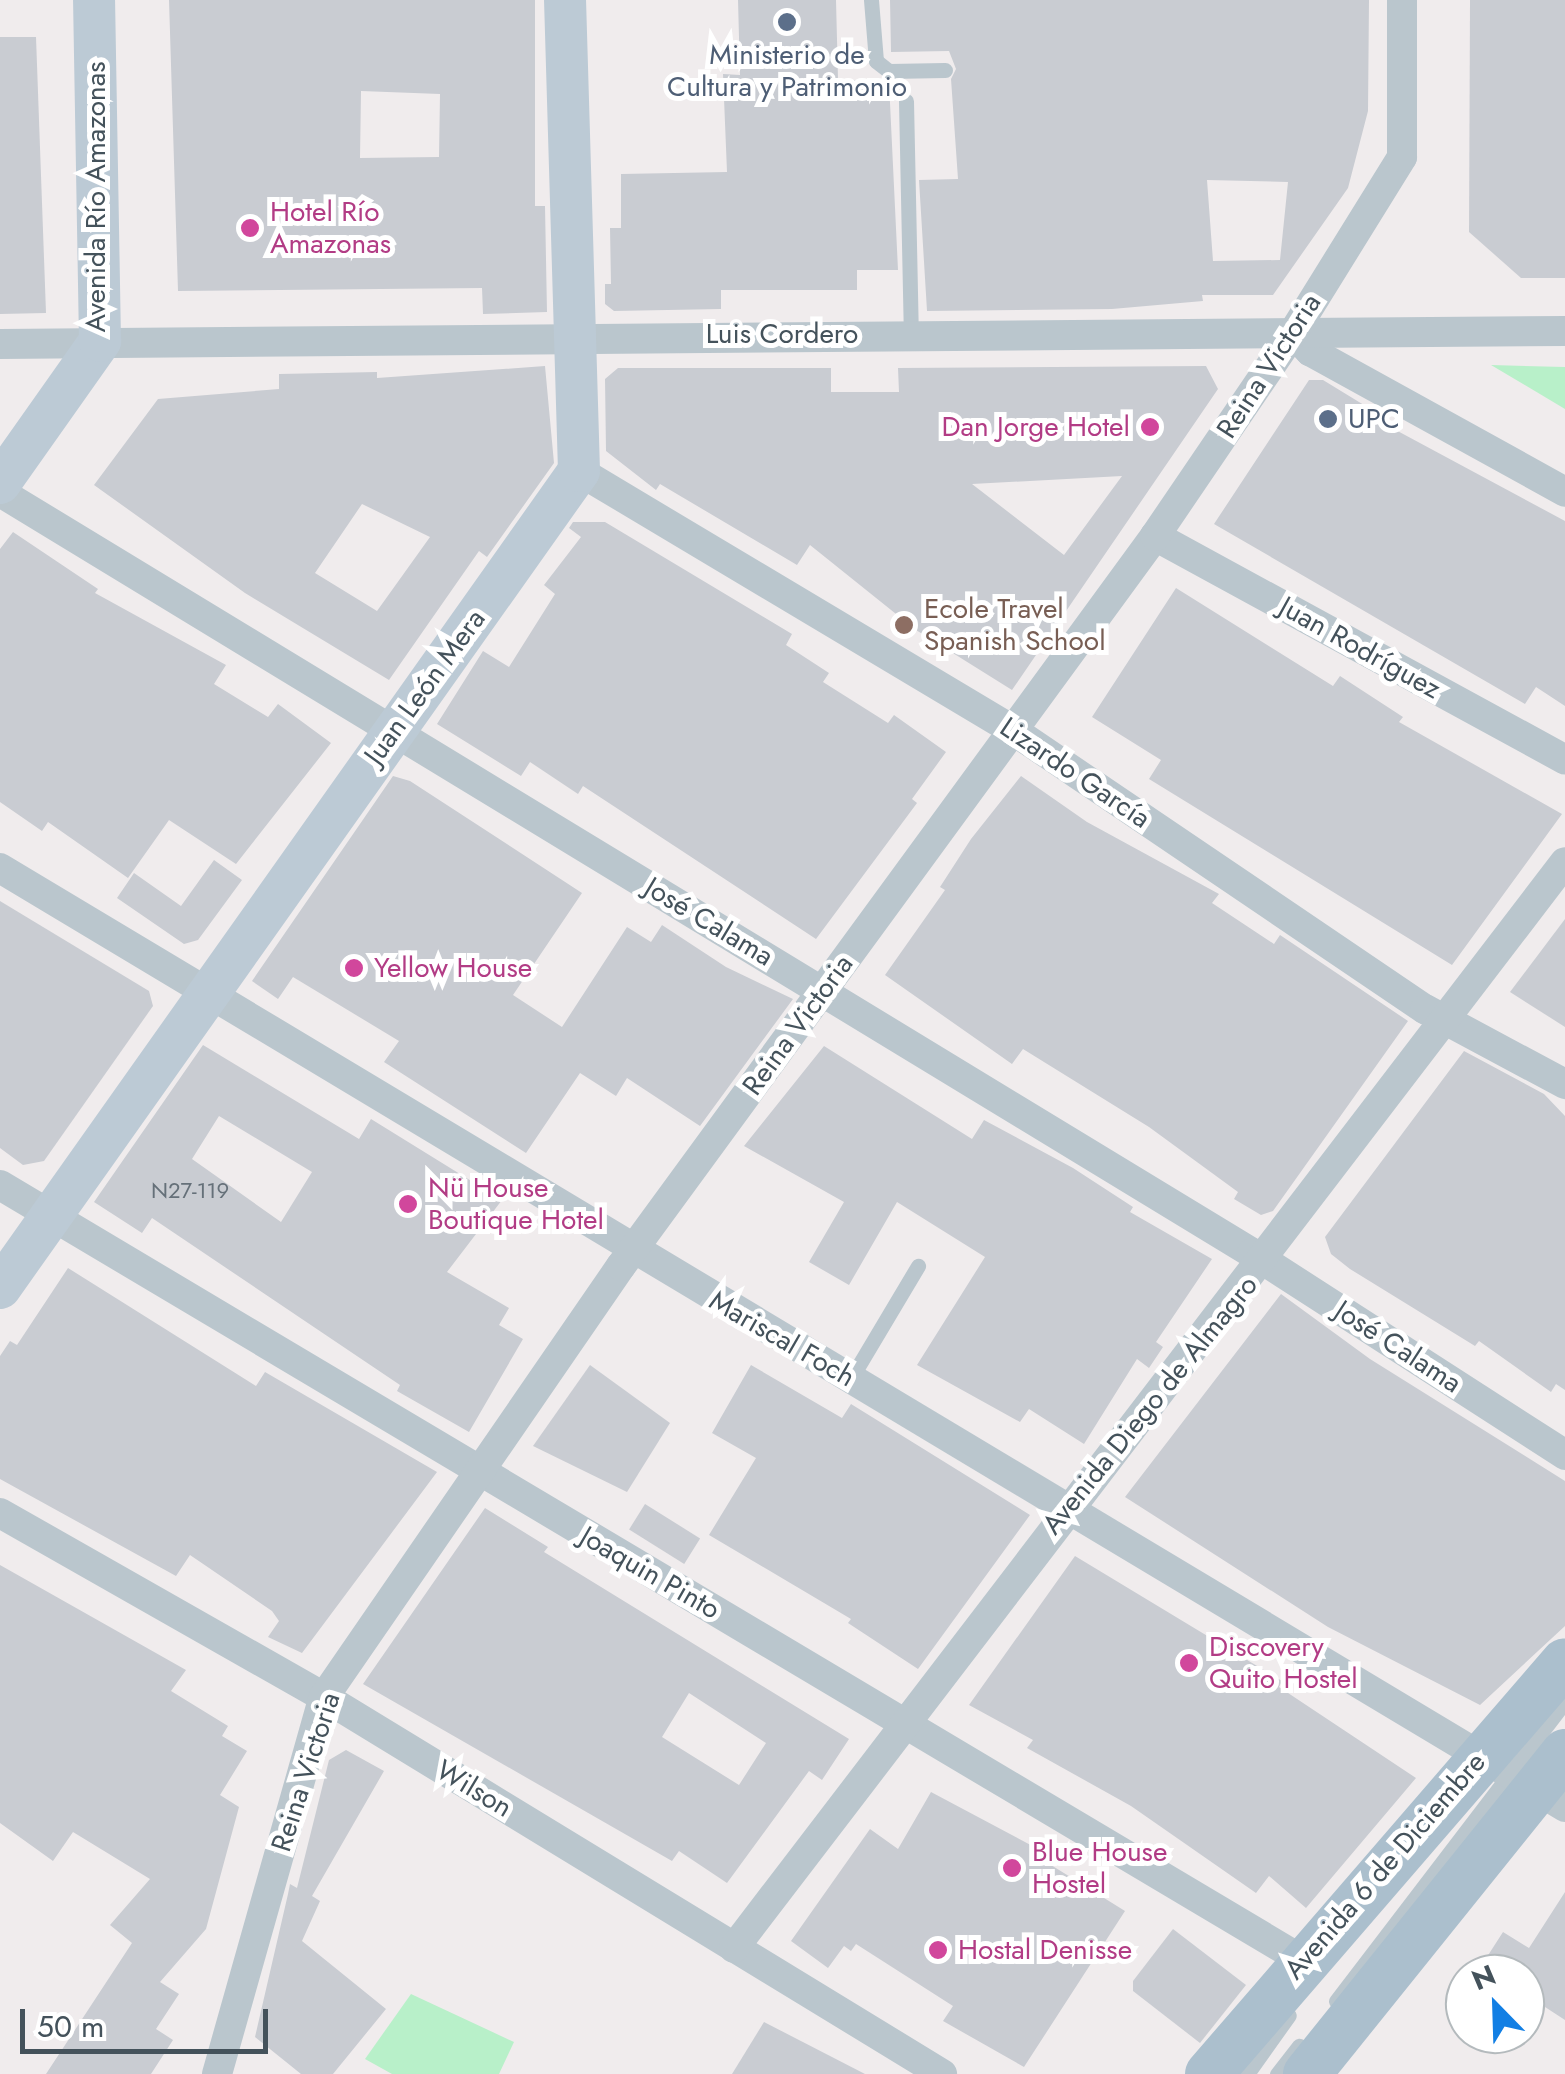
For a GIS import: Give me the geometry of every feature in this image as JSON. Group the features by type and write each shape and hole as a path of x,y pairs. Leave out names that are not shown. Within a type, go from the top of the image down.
{"main road":[{"name":"Avenida 6 de Diciembre","path":"1309,2053 1521,1782 1565,1662"},
{"name":"Avenida 6 de Diciembre","path":"1210,2074 1302,1960 1521,1782 1565,1753"}],"street":[{"name":"Avenida Río Amazonas","path":"0,483 100,341 94,0"},
{"path":"566,0 572,334 580,471"},
{"name":"Reina Victoria","path":"218,2074 324,1698 476,1471 632,1251 1155,536 1293,333 1402,157 1402,0"},
{"name":"Luis Cordero","path":"0,344 572,334 1565,331"},
{"path":"1293,333 1310,351 1565,492"},
{"name":"Lizardo García","path":"580,471 1011,729 1445,1021 1565,1084"},
{"name":"Juan León Mera","path":"0,1288 204,993 580,471"},
{"name":"José Calama","path":"0,492 392,734 824,990 1265,1261 1565,1455"},
{"name":"Juan Rodríguez","path":"1155,536 1565,760"},
{"name":"Avenida Diego de Almagro","path":"734,1948 1068,1508 1265,1261 1565,862"},
{"name":"Mariscal Foch","path":"0,868 1521,1782"},
{"name":"Joaquin Pinto","path":"0,1185 476,1471 906,1720 1302,1960"},
{"name":"Wilson","path":"0,1514 324,1698 942,2074"}],"lane":[{"path":"871,0 876,61 889,71 945,70"},
{"path":"906,102 911,334"},
{"path":"850,1380 918,1266"},
{"path":"1322,2018 1521,1782 1565,1702"},
{"path":"1422,1859 1521,1782"},
{"path":"1247,2074 1313,1981 1408,1874"},
{"path":"1277,2074 1309,2053"}],"green space":[{"path":"1491,365 1565,367 1565,409"},
{"path":"411,1994 514,2042 499,2074 392,2074 365,2059"}],"building":[{"path":"169,0 535,0 535,206 545,206 547,312 483,314 482,288 178,291","holes":["361,91 440,94 439,157 360,158"]},
{"path":"738,0 836,0 838,79 889,82 898,270 857,270 857,290 721,290 721,309 614,311 605,304 605,284 611,284 610,228 621,228 621,174 727,172 723,74 740,75"},
{"path":"890,0 1369,0 1368,111 1348,188 1273,295 1202,295 1203,301 1112,309 927,311 919,180 958,179 951,79 956,69 949,51 891,52","holes":["1207,180 1288,182 1280,260 1213,261"]},
{"path":"1470,0 1565,0 1565,278 1521,278 1469,232"},
{"path":"0,37 36,37 46,313 0,314"},
{"path":"545,366 554,463 487,557 479,551 389,680 245,593 94,485 158,399 279,389 279,374 377,372 377,378","holes":["362,504 430,537 377,611 315,573"]},
{"path":"1206,366 1218,389 1012,690 916,630 810,545 797,565 660,484 656,490 606,451 605,379 618,368 831,368 831,392 899,392 898,368","holes":["1122,476 1064,555 972,484"]},
{"path":"1309,380 1323,380 1395,424 1392,428 1565,521 1565,706 1536,687 1525,704 1214,524"},
{"path":"573,522 605,522 792,634 786,645 829,673 823,682 888,723 894,715 946,752 912,799 917,803 816,939 583,786 578,794 530,762 521,776 437,724 483,651 509,667 555,594 544,585 581,537 569,528"},
{"path":"13,532 98,589 95,593 226,665 214,684 268,717 278,704 331,743 236,864 169,820 128,878 48,822 42,831 0,802 0,549"},
{"path":"1176,588 1333,686 1340,676 1403,717 1399,722 1562,814 1452,965 1149,779 1161,760 1092,717"},
{"path":"393,776 410,781 582,893 513,995 562,1027 627,927 651,942 662,925 726,967 793,999 700,1126 627,1078 616,1096 580,1073 526,1153 384,1062 399,1041 293,977 278,999 252,981"},
{"path":"1021,776 1087,822 1219,894 1212,903 1274,944 1280,935 1408,1021 1273,1211 1261,1215 1234,1199 1238,1192 1149,1127 1023,1049 1012,1064 885,975 945,890 940,887 971,839"},
{"path":"214,860 242,880 198,940 184,944 117,898 134,873 181,906"},
{"path":"0,901 149,991 153,1006 44,1161 23,1165 0,1148"},
{"path":"1565,919 1565,1027 1510,992"},
{"path":"203,1045 359,1139 371,1119 502,1200 447,1272 509,1308 499,1325 523,1339 469,1432 397,1391 400,1385 152,1218 142,1233 94,1202","holes":["219,1116 312,1172 281,1222 192,1159"]},
{"path":"824,1046 972,1139 984,1120 1073,1168 1133,1207 1130,1212 1212,1259 1156,1342 1163,1347 1149,1368 1137,1359 1084,1444 1029,1409 1020,1422 917,1365 985,1257 897,1202 849,1285 809,1262 844,1202 744,1146"},
{"path":"1464,1051 1544,1094 1565,1116 1565,1390 1556,1384 1551,1392 1479,1341 1475,1346 1350,1269 1331,1254 1325,1237"},
{"path":"68,1268 256,1386 265,1372 437,1472 302,1653 268,1637 279,1621 272,1611 190,1555 176,1576 0,1479 0,1356 10,1341 17,1345"},
{"path":"1281,1294 1370,1359 1565,1481 1565,1626 1480,1705 1328,1627 1125,1497"},
{"path":"590,1365 670,1423 627,1492 533,1446"},
{"path":"751,1365 842,1418 851,1404 1030,1515 918,1669 848,1623 851,1619 709,1535 756,1458 712,1433"},
{"path":"645,1504 700,1538 684,1564 629,1529"},
{"path":"485,1508 548,1547 544,1552 849,1739 822,1780 809,1771 727,1883 679,1851 672,1861 363,1684","holes":["689,1693 766,1743 739,1785 662,1737"]},
{"path":"1075,1556 1282,1681 1279,1687 1416,1778 1306,1908 1269,1876 1256,1893 1131,1806 1027,1748 1033,1740 969,1705"},
{"path":"0,1565 186,1670 171,1691 228,1726 222,1736 247,1751 220,1795 239,1807 206,1929 160,1982 179,1994 156,2029 173,2040 151,2074 46,2074 132,1943 110,1925 150,1879 73,1832 53,1861 0,1823"},
{"path":"346,1750 384,1771 312,1896 320,1901 302,1941 386,2009 333,2074 301,2074 255,2037 290,1884 297,1888 329,1760"},
{"path":"931,1792 1055,1858 1051,1865 1125,1911 1024,2067 943,2021 953,2006 856,1944 851,1951 844,1946 828,1968 791,1941 870,1829 898,1849"},
{"path":"1565,1892 1565,2020 1545,2007 1545,1954 1489,1954 1503,1932 1529,1948"},
{"path":"1173,1929 1246,1985 1200,2043 1133,1991 1133,1981"},
{"path":"764,2022 865,2074 732,2074"}],"place":[{"name":"Ministerio de Cultura y Patrimonio","path":"787,22"},
{"name":"Hotel Río Amazonas","path":"250,228"},
{"name":"UPC","path":"1328,419"},
{"name":"Dan Jorge Hotel","path":"1150,427"},
{"name":"Ecole Travel Spanish School","path":"904,625"},
{"name":"Yellow House","path":"354,968"},
{"name":"Nü House Boutique Hotel","path":"408,1204"},
{"name":"Discovery Quito Hostel","path":"1189,1663"},
{"name":"Blue House Hostel","path":"1012,1868"},
{"name":"Hostal Denisse","path":"938,1950"}]}
